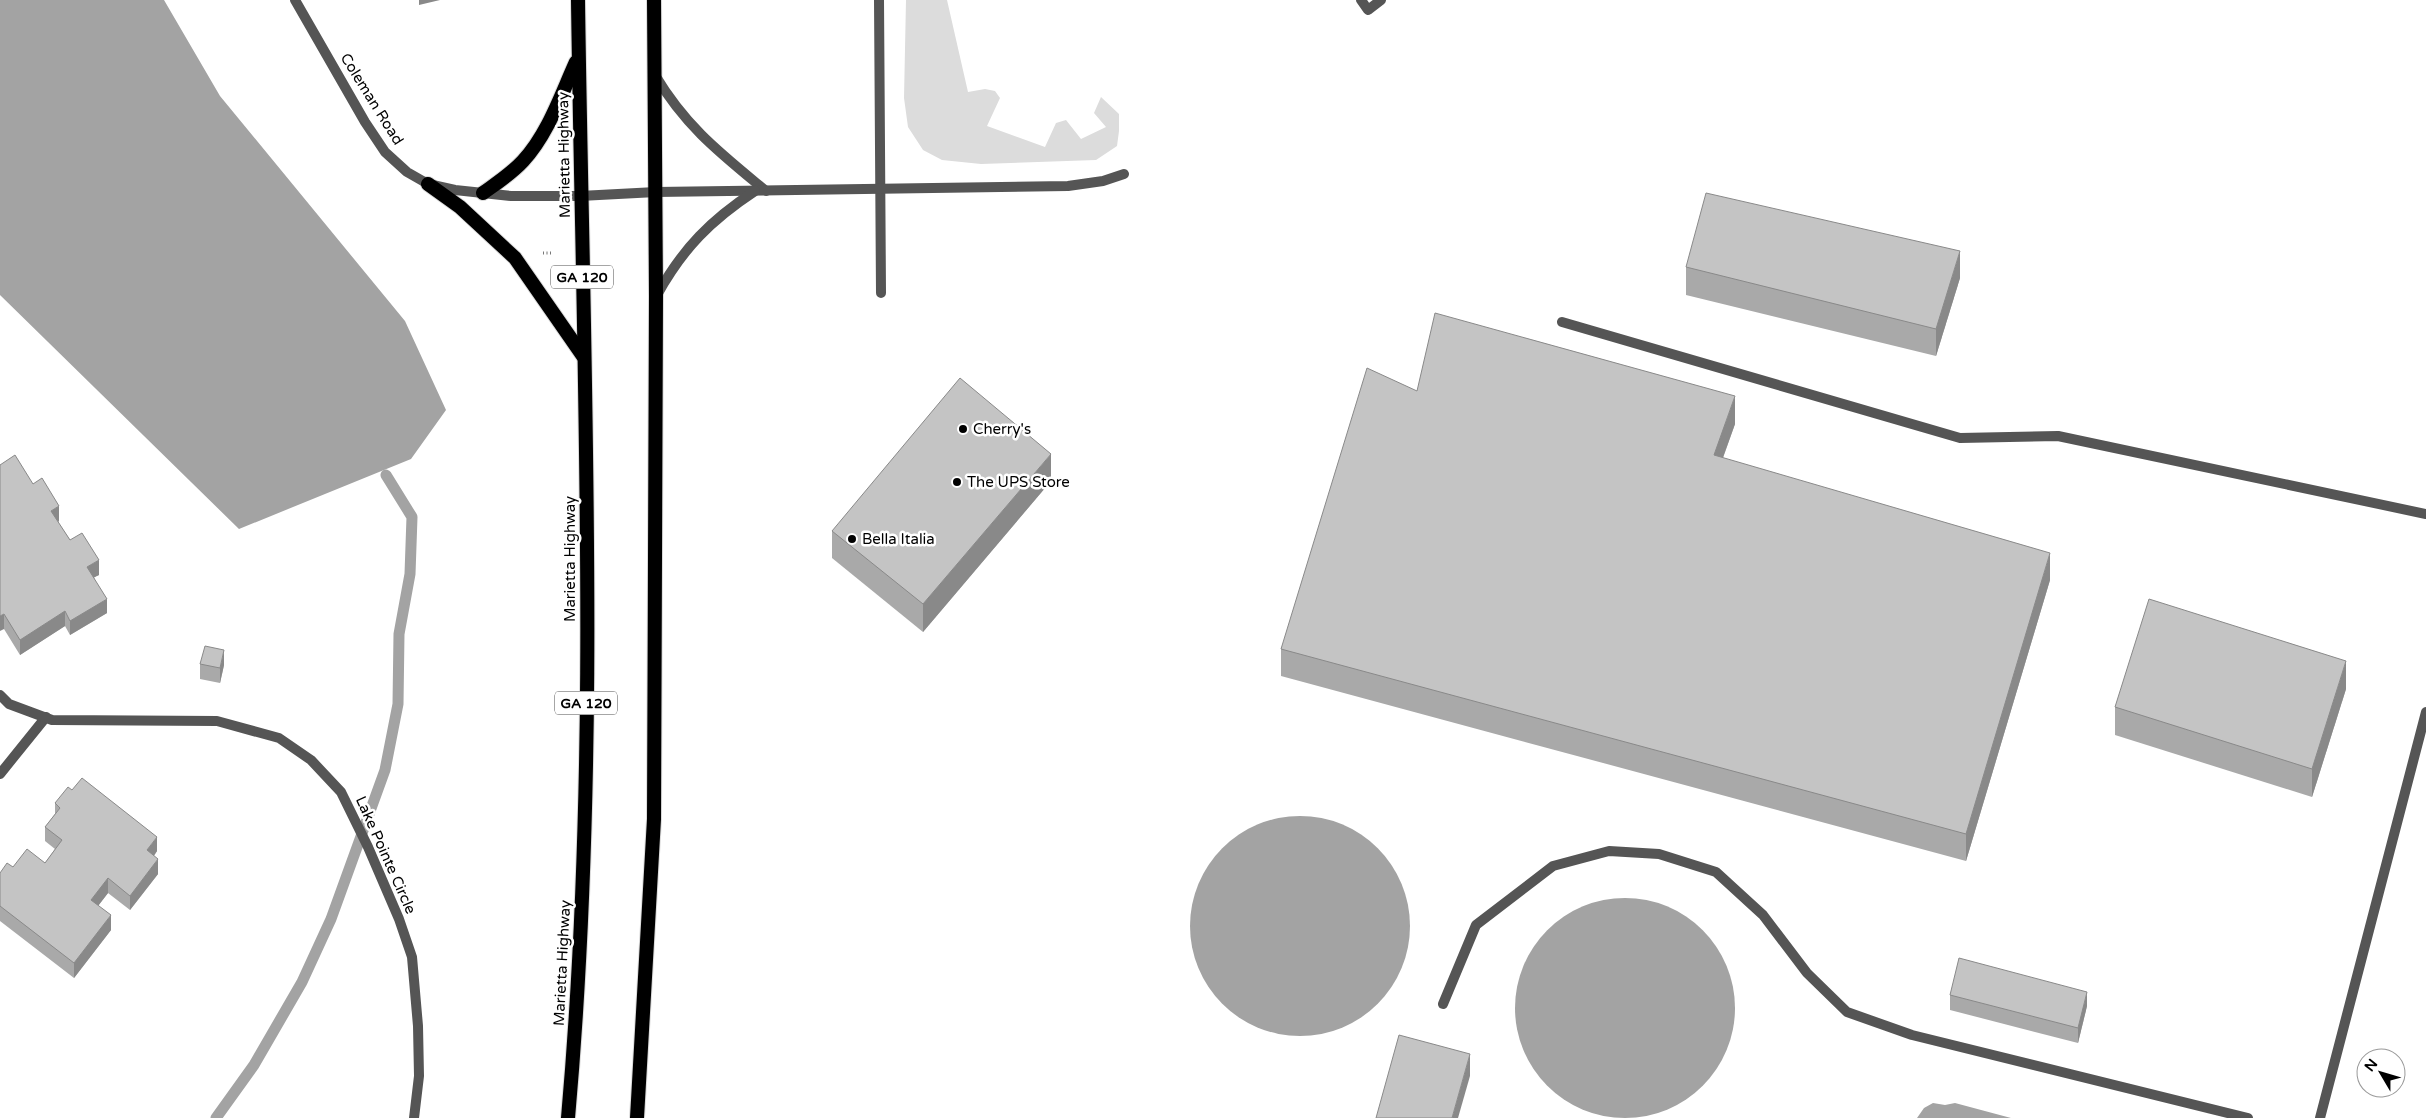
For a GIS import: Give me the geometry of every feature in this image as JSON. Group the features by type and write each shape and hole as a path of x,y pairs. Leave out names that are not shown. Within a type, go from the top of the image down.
{"highway":[{"name":"Marietta Highway","path":"568,1118 576,1021 585,789 587,562 578,0"},
{"path":"637,1118 654,819 656,192 654,0"},
{"path":"483,193 508,176 537,143 552,116 579,57"},
{"path":"428,184 460,207 515,258 584,357"}],"street":[{"name":"Coleman Road","path":"295,0 365,122 385,152 408,172 428,184 455,190 511,196 580,196 656,192 1068,186 1103,181 1124,174"},
{"path":"879,0 881,293"},
{"path":"1361,0 1368,10 1381,0"},
{"path":"655,75 671,102 690,125 708,144 761,190 726,210 703,230 680,258 656,296"},
{"path":"1562,322 1960,438 2058,436 2426,514"},
{"name":"Lake Pointe Circle","path":"0,695 10,704 52,720 217,721 279,738 312,760 342,792 380,874 412,957 418,1026 419,1076 414,1118"},
{"path":"2320,1118 2426,712"},
{"path":"0,774 46,717"},
{"path":"1443,1004 1476,925 1553,866 1609,851 1659,854 1716,872 1762,915 1807,973 1847,1012 1912,1035 2248,1118"}],"shaded area":[{"path":"0,0 164,0 220,96 405,321 446,410 411,459 239,529 0,295"},
{"path":"906,0 947,0 968,92 985,89 995,91 1000,98 987,126 1045,147 1056,123 1066,120 1081,139 1106,127 1094,113 1101,97 1119,114 1117,146 1096,160 981,164 942,160 923,150 908,127 904,98"},
{"path":"1289,816 1311,816 1342,824 1361,834 1378,848 1392,865 1402,884 1410,915 1410,937 1402,968 1392,987 1378,1004 1361,1018 1342,1028 1311,1036 1289,1036 1258,1028 1248,1023 1230,1011 1215,996 1198,968 1190,937 1190,915 1198,884 1203,874 1215,856 1230,841 1258,824"},
{"path":"1614,898 1636,898 1667,906 1686,916 1703,930 1717,947 1727,966 1735,997 1735,1019 1727,1050 1717,1069 1703,1086 1686,1100 1667,1110 1636,1118 1614,1118 1583,1110 1573,1105 1555,1093 1540,1078 1523,1050 1515,1019 1515,997 1523,966 1528,956 1540,938 1555,923 1583,906"},
{"path":"1933,1103 1945,1105 1955,1103 2011,1118 1917,1118 1924,1108"}],"building":[{"path":"1706,193 1960,251 1936,329 1686,267"},
{"path":"1435,313 1735,396 1714,455 2050,553 1966,834 1281,649 1367,368 1417,391"},
{"path":"960,378 1051,454 923,604 832,531"},
{"path":"15,455 33,484 42,478 59,506 51,511 70,540 82,533 99,560 87,567 107,599 70,621 65,611 20,640 4,614 0,616 0,465"},
{"path":"2149,599 2346,661 2312,769 2115,707"},
{"path":"205,646 224,650 220,668 200,664"},
{"path":"82,778 157,837 147,850 158,859 130,896 108,878 91,900 111,915 74,963 0,906 0,873 7,863 13,867 27,849 45,863 62,840 45,827 60,808 55,803 68,787 72,790"},
{"path":"1959,958 2087,992 2078,1028 1950,995"},
{"path":"1399,1035 1470,1054 1452,1118 1376,1118"}],"waterway":[{"path":"216,1118 254,1065 302,982 331,919 385,770 398,704 399,634 410,574 412,517 386,475"}],"place":[{"name":"Cherry's","path":"963,429"},
{"name":"The UPS Store","path":"957,482"},
{"name":"Bella Italia","path":"852,539"}]}
